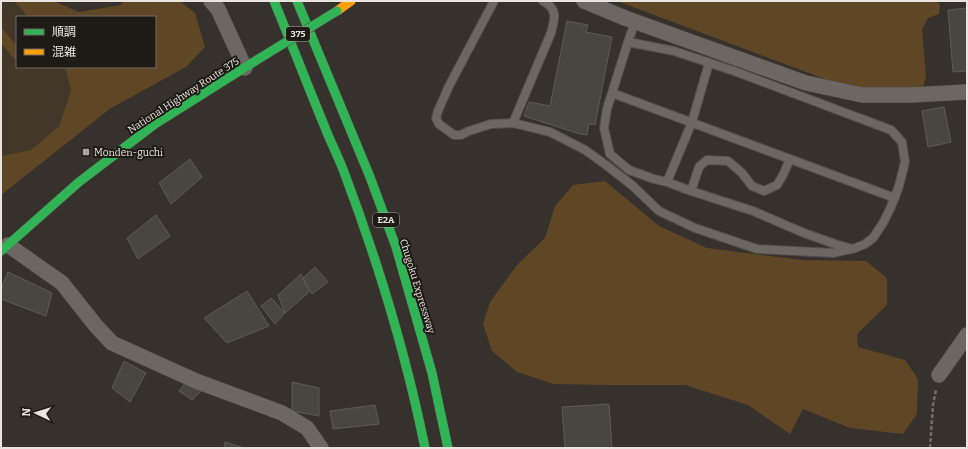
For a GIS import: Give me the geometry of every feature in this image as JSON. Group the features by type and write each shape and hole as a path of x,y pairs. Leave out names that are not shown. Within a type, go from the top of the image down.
{"highway":[{"name":"E2A","path":"274,1 349,185 372,252 393,318 425,448"},
{"name":"Chugoku Expressway","path":"297,1 370,177 396,247 432,373 448,448"},
{"name":"National Highway Route 375","path":"5,248 79,182 155,124 351,1"}],"street":[{"path":"211,1 218,9 245,68"},
{"path":"584,1 635,22 806,83 862,95 911,95 967,92"},
{"path":"5,248 62,283 96,326 112,343 196,381 282,413 308,428 321,448"},
{"path":"939,375 967,335"}],"lane":[{"path":"494,1 449,86 438,111 436,118 439,124 454,135 461,136 469,131 491,124 513,123 550,132 585,150 633,186 659,211 695,228 757,249 833,253 853,249 865,244 873,238 883,223 894,198 899,186 905,162 902,142 891,130 734,71 674,51 628,42"},
{"path":"513,123 551,33 554,20 554,11 550,5 543,1"},
{"path":"635,22 607,109 604,128 610,154 629,170 753,211 816,237 853,249"},
{"path":"667,182 692,122 709,63"},
{"path":"612,93 894,198"},
{"path":"691,191 698,167 707,160 728,161 742,173 752,186 764,191 777,185 790,159"}],"path":[{"path":"930,448 933,405 939,375"}],"shaded area":[{"path":"1,1 14,1 27,16 16,16 16,68 65,68 71,91 59,126 31,150 1,156"},
{"path":"14,1 53,1 79,12 120,5 125,1 180,1 195,13 205,47 186,67 111,108 1,195 1,156 31,150 59,126 71,91 65,68 156,68 156,16 27,16"},
{"path":"617,1 936,1 940,4 939,14 928,18 922,29 926,76 923,88 864,88 827,80"},
{"path":"1,27 16,45 16,61 1,43"},
{"path":"605,181 659,226 707,248 802,260 866,261 887,278 887,305 857,334 858,347 905,360 918,379 917,414 903,434 850,428 803,409 790,434 748,405 685,385 554,384 517,372 492,351 483,324 490,302 517,265 545,238 555,206 573,185"}],"building":[{"path":"967,8 967,71 953,72 948,10"},
{"path":"567,21 588,25 586,32 612,37 595,125 589,124 587,135 524,116 529,102 550,106"},
{"path":"944,107 951,142 928,147 922,111"},
{"path":"190,159 202,177 171,204 159,183"},
{"path":"156,215 170,236 138,259 127,238"},
{"path":"315,267 328,282 312,294 303,278"},
{"path":"8,272 52,293 46,316 1,299 1,289"},
{"path":"301,274 309,292 285,313 278,295"},
{"path":"247,291 269,326 227,343 204,318"},
{"path":"271,298 285,313 275,324 261,306"},
{"path":"124,361 146,373 130,402 112,388"},
{"path":"186,382 203,389 192,400 179,391"},
{"path":"292,382 319,388 319,416 292,411"},
{"path":"609,404 612,448 565,448 562,407"},
{"path":"375,405 379,424 333,429 330,411"},
{"path":"225,442 244,448 224,448"}],"traffic: fast":[{"path":"274,1 326,131 342,166 380,274 400,343 425,448"},
{"path":"297,1 370,177 396,247 432,373 448,448"},
{"path":"260,58 337,11"},
{"path":"1,251 79,182 155,124 260,58"}],"traffic: slow":[{"path":"337,11 351,1"}],"place":[{"name":"Monden-guchi","path":"86,152"}]}
